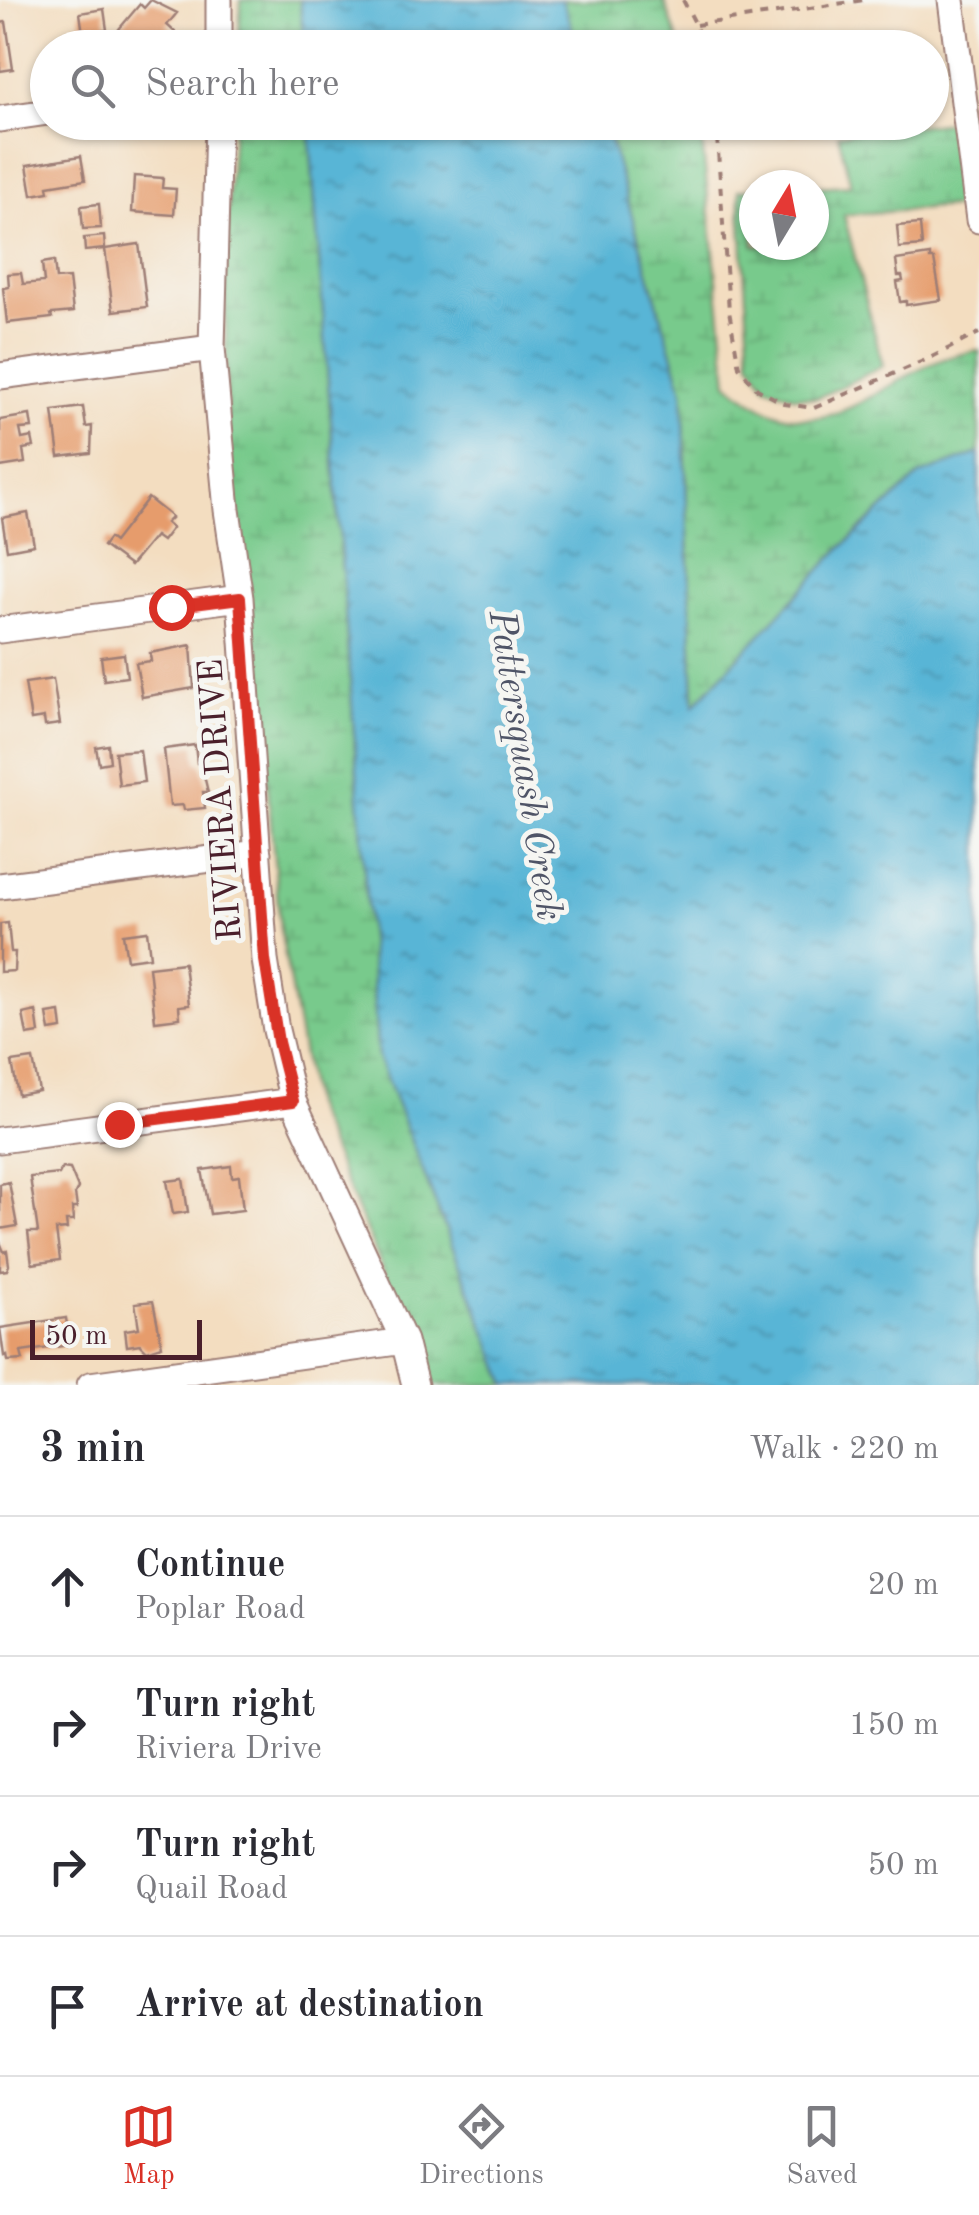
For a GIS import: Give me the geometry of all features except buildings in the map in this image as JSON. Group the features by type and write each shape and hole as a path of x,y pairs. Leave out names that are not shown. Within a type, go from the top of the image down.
{"street":[{"path":"219,0 219,30"},
{"path":"950,0 979,220"},
{"path":"0,119 30,115"},
{"name":"RIVIERA DRIVE","path":"218,140 212,348 227,510 240,598 265,960 278,1042 293,1101 404,1342 415,1385"},
{"path":"0,376 212,348"},
{"path":"0,630 240,598"},
{"path":"0,886 258,853"},
{"path":"0,1140 293,1101"},
{"path":"90,1385 404,1342"}],"path":[{"path":"683,0 697,30"},
{"path":"696,25 864,0"},
{"path":"717,140 730,312 740,368 758,388 785,404 814,408 979,333"}],"green space":[{"path":"241,0 300,0 303,30 239,30"},
{"path":"555,0 664,0 674,30 565,30"},
{"path":"951,122 966,206 844,215 883,366 817,398 793,396 766,386 750,361 744,260 829,260 829,186 851,185 840,140 949,140"},
{"path":"232,140 310,140 378,1057 507,1385 422,1385 393,1293 312,1105 280,928 261,709 227,441 225,262"},
{"path":"601,140 702,140 728,382 764,408 796,418 826,416 945,359 979,351 979,453 920,475 842,547 694,706 683,391"}],"water":[{"path":"300,0 562,0 573,30 303,30"},
{"name":"Pattersquash Creek","path":"310,140 610,140 683,391 694,705 842,547 920,475 979,453 979,1385 507,1385 378,1057"}],"route":[{"path":"119,1124 293,1101 278,1042 265,960 240,598 171,607"}]}
